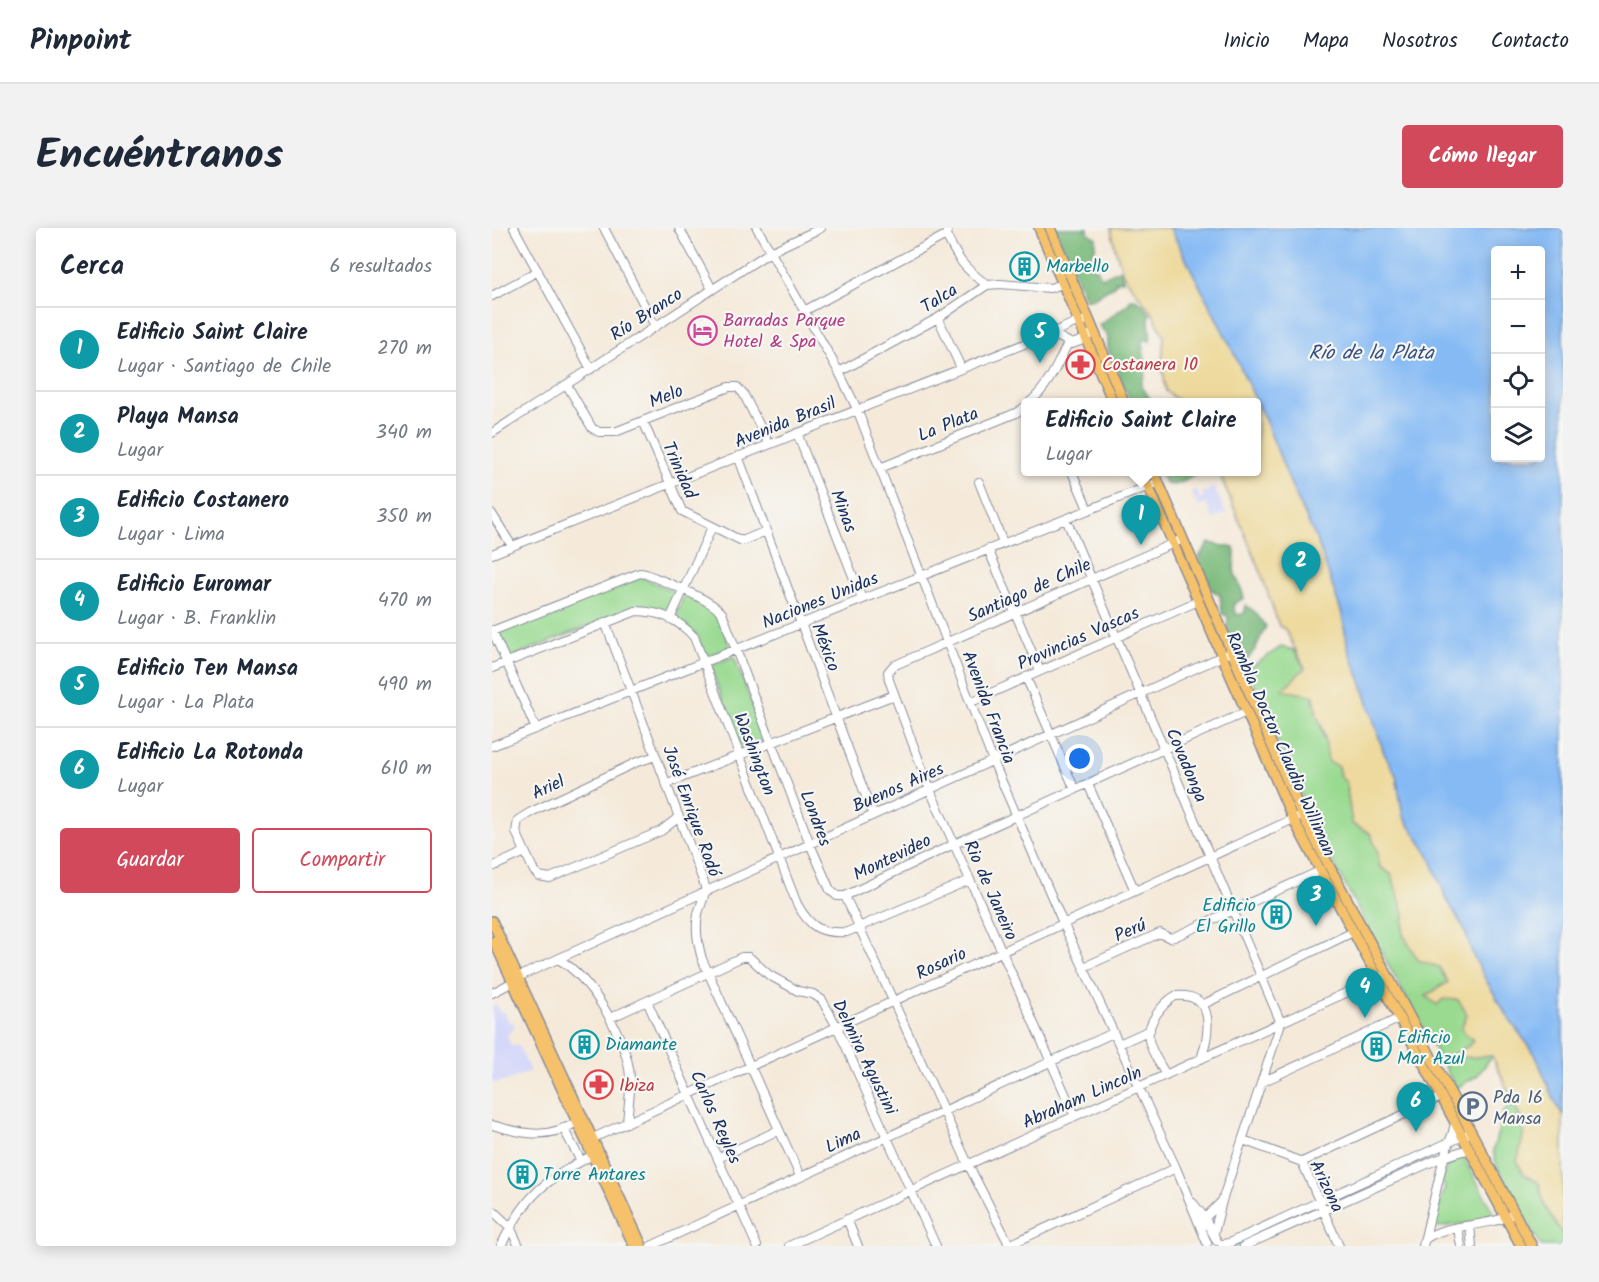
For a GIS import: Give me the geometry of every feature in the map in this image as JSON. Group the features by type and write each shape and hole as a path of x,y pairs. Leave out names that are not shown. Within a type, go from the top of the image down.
{"main road":[{"path":"1039,228 1064,284 1084,321 1093,332 1122,398"},
{"path":"1050,228 1084,321 1086,339 1111,398"},
{"name":"Rambla Doctor Claudio Williman","path":"1144,476 1178,541 1320,871 1353,932 1383,976 1398,1019 1455,1123 1466,1134 1469,1150 1510,1216 1532,1246"},
{"name":"Rambla Doctor Claudio Williman","path":"1156,476 1198,601 1227,654 1246,712 1298,817 1510,1216 1521,1246"},
{"path":"492,921 580,1120 642,1246"},
{"path":"492,936 516,979"},
{"path":"580,1120 593,1138 596,1153 634,1246"}],"street":[{"path":"514,228 591,369"},
{"path":"604,228 655,326"},
{"path":"680,228 712,289"},
{"name":"Avenida Francia","path":"757,228 840,372 857,409 993,760 1017,816 1192,1208 1219,1241"},
{"name":"Río Branco","path":"492,433 770,252 821,228"},
{"path":"804,312 947,231 959,261 987,285 1050,288 1064,284"},
{"path":"492,296 538,271"},
{"name":"Talca","path":"840,372 938,318 987,285"},
{"path":"938,318 962,368"},
{"name":"Avenida Brasil","path":"492,554 1084,321"},
{"path":"1035,398 1051,378 1065,341 1064,327"},
{"path":"1047,335 1072,344 1086,339 1093,332"},
{"name":"Melo","path":"567,385 592,428 599,432 615,432 729,387 737,387 743,393 770,444"},
{"name":"La Plata","path":"880,468 1021,410"},
{"name":"Trinidad","path":"643,421 682,512 742,541 766,531"},
{"name":"Minas","path":"797,433 862,599"},
{"name":"México","path":"738,456 873,815"},
{"path":"1074,476 1088,509"},
{"path":"979,482 1003,543"},
{"name":"Naciones Unidas","path":"492,746 1159,482"},
{"path":"492,514 512,546"},
{"name":"Covadonga","path":"1066,519 1281,1023"},
{"path":"670,619 712,527"},
{"name":"Santiago de Chile","path":"888,672 893,666 1178,541"},
{"path":"988,549 1041,671"},
{"name":"Londres","path":"492,630 640,573 683,591 717,608 722,613 810,844 830,890 837,896 845,896 943,1110 1009,1246"},
{"name":"Provincias Vascas","path":"971,702 1198,601"},
{"name":"Washington","path":"492,668 636,611 648,611 680,623 694,637 705,662 797,904 806,919 819,929 833,933 848,932 970,880"},
{"name":"José Enrique Rodó","path":"605,622 668,783 706,892 699,911 697,932 702,959 800,1176"},
{"path":"492,630 536,729"},
{"name":"Buenos Aires","path":"492,993 558,959 1227,654"},
{"name":"Rio de Janeiro","path":"888,672 894,695 930,790 1075,1116"},
{"path":"1026,677 1075,790"},
{"path":"668,783 894,695"},
{"name":"Montevideo","path":"845,896 954,844 1246,712"},
{"name":"Ariel","path":"525,852 516,832 518,820 637,762 656,756"},
{"path":"1088,784 1135,891"},
{"path":"492,867 525,852 534,871 539,876 550,878 661,831 679,817"},
{"name":"Rosario","path":"593,1138 1298,817"},
{"name":"Perú","path":"1084,967 1160,933 1170,938 1174,937 1320,871"},
{"path":"1202,1005 1353,932"},
{"name":"Delmira Agustini","path":"610,1018 742,957 749,957 770,975 822,1000 837,1027 936,1246"},
{"path":"558,959 583,977 610,1018 628,1063 630,1077 627,1123"},
{"name":"Abraham Lincoln","path":"789,1246 1383,976"},
{"path":"1166,1075 1149,1039 1150,1030 1159,1012 1175,996 1196,998 1202,1005 1207,1018 1208,1036 1201,1059"},
{"name":"Carlos Reyles","path":"647,1001 757,1246"},
{"path":"1262,1082 1398,1019"},
{"path":"1219,1241 1222,1201 1281,1023"},
{"path":"1119,1044 1150,1030"},
{"name":"Lima","path":"651,1246 1113,1032"},
{"path":"1302,1162 1441,1097"},
{"path":"492,1125 521,1134 537,1135 563,1128 580,1120"},
{"path":"1424,1243 1444,1157 1455,1123"},
{"path":"563,1128 581,1161"},
{"path":"718,1158 779,1130"},
{"path":"1206,1245 1219,1241 1228,1243 1466,1134"},
{"name":"Arizona","path":"1243,1140 1302,1162 1339,1246"},
{"path":"1244,1246 1444,1157 1469,1150"},
{"path":"501,1246 517,1213 530,1197 549,1181 596,1153"},
{"path":"1009,1246 1176,1168"},
{"path":"1202,1221 1222,1201"},
{"path":"492,1210 510,1227 519,1246"},
{"path":"1424,1243 1437,1232 1497,1222 1510,1216"},
{"path":"847,1220 858,1246"},
{"name":"Avenida Francia","path":"1202,1221 1206,1245"},
{"path":"1470,1226 1472,1246"},
{"path":"1458,1228 1461,1246"}],"shaded area":[{"path":"1214,487 1226,513 1213,519 1206,504 1199,507 1191,492 1196,489 1200,499 1204,497 1202,493"},
{"path":"492,1005 497,1005 499,1012 505,1012 509,1023 513,1021 515,1028 507,1035 511,1046 518,1044 530,1071 507,1081 492,1083"}],"green space":[{"path":"1055,228 1088,228 1088,232 1096,238 1095,249 1090,256 1093,263 1092,268 1097,269 1102,278 1120,269 1123,280 1117,281 1113,287 1096,297 1085,299"},
{"path":"1131,299 1134,299 1140,302 1150,314 1150,341 1142,339 1146,370 1142,387 1149,398 1129,398 1108,349 1108,337 1099,325 1128,304"},
{"path":"1162,476 1192,476 1184,482 1166,484"},
{"path":"1209,543 1234,548 1234,571 1244,598 1233,604 1235,613 1239,615 1245,613 1245,605 1254,611 1266,626 1247,660 1241,659 1227,630 1228,616 1222,614 1220,595 1212,590 1198,558"},
{"path":"1181,545 1224,642 1223,647 1178,547"},
{"path":"636,578 643,578 678,593 669,614 649,608 634,608 509,658 497,633"},
{"path":"684,595 715,614 730,647 706,657 697,635 675,618"},
{"path":"1281,647 1294,650 1305,668 1326,745 1338,766 1340,777 1346,781 1352,824 1370,833 1377,850 1380,867 1391,874 1404,913 1403,934 1418,960 1439,967 1448,983 1427,996 1459,1000 1467,1015 1473,1040 1469,1046 1452,1055 1454,1058 1492,1056 1477,1076 1456,1088 1368,929 1318,832 1248,669"},
{"path":"734,656 765,739 741,748 710,666"},
{"path":"1229,662 1234,665 1294,811"},
{"path":"1514,1104 1523,1127 1517,1162 1524,1174 1539,1183 1545,1206 1563,1235 1563,1246 1541,1246 1497,1166 1493,1151 1504,1110"},
{"path":"1442,1149 1442,1153 1331,1202 1330,1199"},
{"path":"1462,1154 1496,1218 1429,1228 1432,1217 1435,1219 1445,1188 1442,1181 1448,1158"},
{"path":"1310,1208 1312,1211 1237,1246 1229,1246"}],"sand":[{"path":"1111,228 1170,228 1255,398 1175,398 1166,391 1162,364 1164,336 1153,314 1124,276"},
{"path":"1261,411 1318,543 1342,614 1348,648 1384,753 1396,775 1403,816 1429,855 1447,900 1465,930 1472,953 1512,1023 1535,1054 1563,1116 1563,1235 1545,1206 1539,1183 1524,1174 1517,1162 1524,1133 1523,1123 1492,1056 1453,1058 1451,1055 1469,1046 1473,1040 1461,1029 1467,1014 1458,1000 1443,999 1437,1005 1426,996 1448,982 1439,967 1418,960 1403,934 1404,913 1391,874 1380,867 1377,850 1370,833 1352,824 1346,782 1340,777 1338,766 1328,762 1324,732 1317,715 1314,696 1282,690 1305,668 1285,629 1279,626 1260,570 1221,477 1261,476"}],"water":[{"name":"Río de la Plata","path":"1170,228 1563,228 1563,1116 1535,1054 1512,1023 1472,953 1465,930 1447,900 1429,855 1403,816 1396,775 1384,753 1348,648 1342,614 1318,543 1261,411 1261,398 1255,398"}],"place":[{"name":"Marbello","path":"1025,266"},
{"name":"Barradas Parque Hotel & Spa","path":"702,330"},
{"name":"Edificio Ten Mansa","path":"1040,363"},
{"name":"Costanera 10","path":"1081,364"},
{"name":"Edificio Saint Claire","path":"1141,545"},
{"name":"Playa Mansa","path":"1301,592"},
{"name":"Edificio El Grillo","path":"1277,915"},
{"name":"Edificio Costanero","path":"1316,926"},
{"name":"Edificio Euromar","path":"1365,1018"},
{"name":"Diamante","path":"584,1044"},
{"name":"Edificio Mar Azul","path":"1376,1047"},
{"name":"Ibiza","path":"598,1085"},
{"name":"Pda 16 Mansa","path":"1472,1107"},
{"name":"Edificio La Rotonda","path":"1416,1132"},
{"name":"Torre Antares","path":"522,1174"}]}
